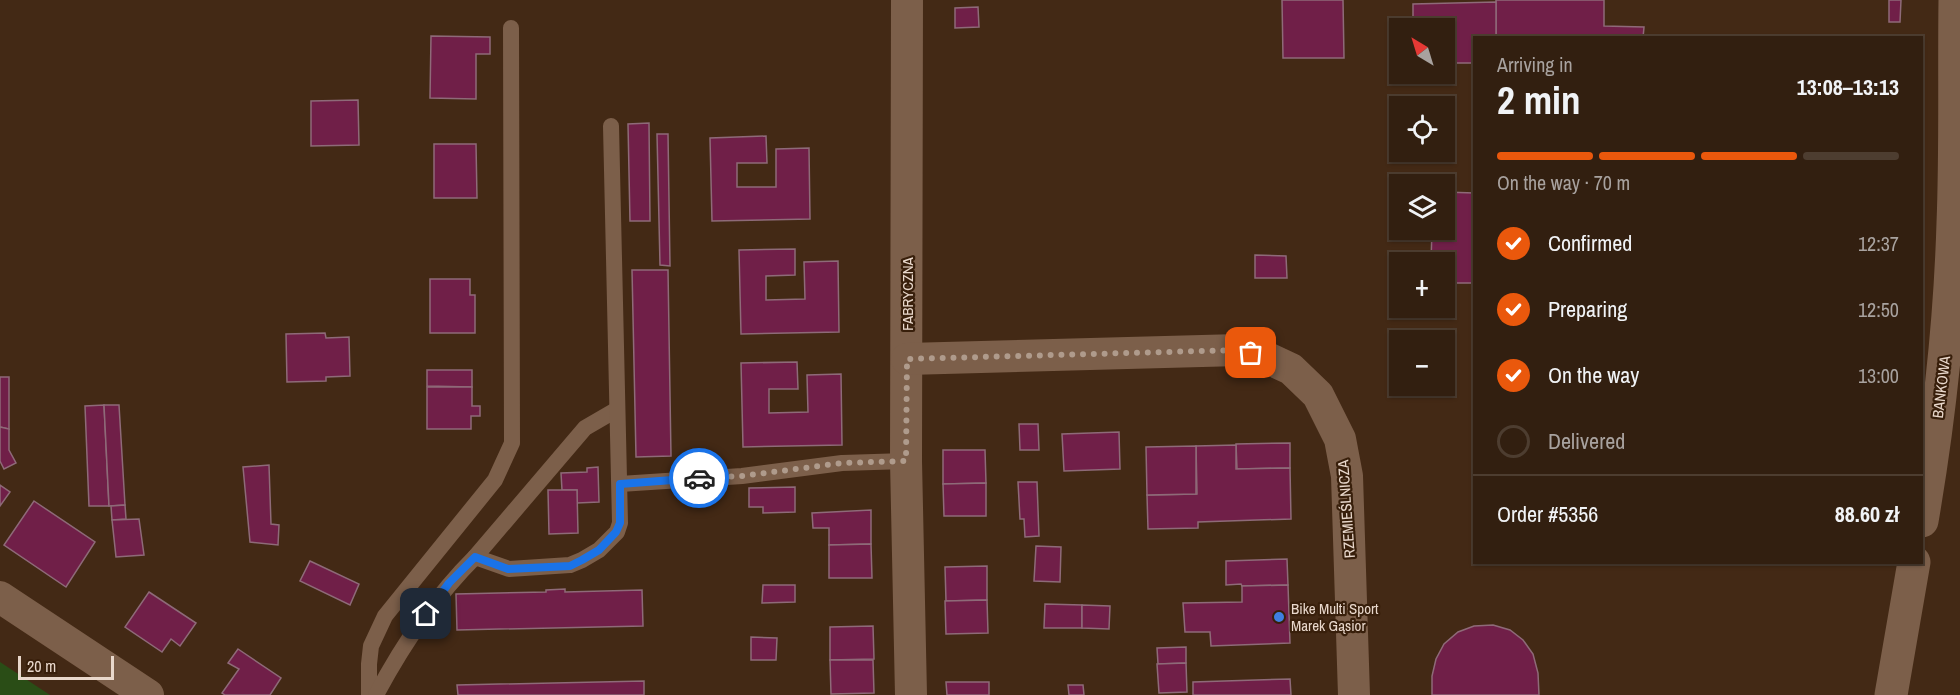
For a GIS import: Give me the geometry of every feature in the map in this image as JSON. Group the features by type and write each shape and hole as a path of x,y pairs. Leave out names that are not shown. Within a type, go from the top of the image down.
{"street":[{"name":"FABRYCZNA","path":"907,0 906,461 911,695"},
{"name":"BANKOWA","path":"1923,515 1933,456 1948,314 1953,222 1955,0"},
{"name":"RZEMIEŚLNICZA","path":"907,359 1239,350 1263,356 1291,369 1318,395 1340,439 1347,476 1354,695"},
{"path":"1891,695 1914,564"},
{"path":"0,597 148,695"}],"lane":[{"path":"369,695 371,646 385,616 495,480 512,443 511,28"},
{"path":"475,557 508,569 570,566 599,550 616,532 620,523 611,126"},
{"path":"376,695 394,660 449,583 475,557 585,428 616,410"},
{"path":"620,484 742,476 842,463 906,461"}],"green space":[{"path":"0,662 50,695 0,695"}],"building":[{"path":"1282,0 1343,0 1344,58 1283,58"},
{"path":"1496,0 1604,0 1604,26 1644,27 1643,36 1496,36"},
{"path":"1889,0 1901,0 1900,22 1889,22"},
{"path":"1496,2 1496,36 1473,36 1473,63 1455,63 1455,18 1413,18 1413,4"},
{"path":"978,7 979,27 955,28 955,8"},
{"path":"431,36 490,37 490,54 476,54 476,99 430,98"},
{"path":"358,100 359,145 311,146 311,101"},
{"path":"649,123 650,221 630,221 628,124"},
{"path":"657,134 668,134 670,266 660,265"},
{"path":"766,136 767,163 737,163 737,187 776,187 776,149 809,148 810,219 712,221 710,138"},
{"path":"434,144 476,144 477,198 434,198"},
{"path":"1455,192 1473,193 1473,283 1455,283 1455,252 1431,252 1432,240 1455,240"},
{"path":"795,249 795,275 766,276 766,300 805,299 804,262 838,261 839,332 741,334 739,250"},
{"path":"1255,255 1286,256 1287,278 1255,278"},
{"path":"632,270 668,270 671,456 636,457"},
{"path":"430,279 470,279 470,295 475,295 475,333 430,333"},
{"path":"325,333 326,338 349,337 350,376 326,377 326,381 287,382 286,334"},
{"path":"797,362 798,389 769,389 769,413 808,412 807,375 841,374 842,445 743,447 741,363"},
{"path":"427,370 472,370 472,387 427,386"},
{"path":"0,377 9,377 9,429 0,427"},
{"path":"427,387 472,387 472,406 480,406 480,416 471,416 471,429 427,429"},
{"path":"104,405 109,506 89,506 85,406"},
{"path":"104,405 119,405 125,505 109,506"},
{"path":"1019,424 1038,424 1039,450 1020,450"},
{"path":"0,427 9,429 9,450 16,463 4,469 0,461"},
{"path":"1119,432 1120,469 1064,471 1062,434"},
{"path":"1290,443 1290,468 1237,469 1236,444"},
{"path":"1236,445 1236,469 1290,468 1291,519 1198,522 1198,528 1148,529 1147,495 1197,494 1196,446"},
{"path":"1196,446 1196,494 1147,495 1146,447"},
{"path":"943,450 985,450 986,483 943,484"},
{"path":"269,465 271,524 279,525 278,545 250,542 243,467"},
{"path":"598,467 599,502 577,503 577,490 562,490 561,473 587,472 587,468"},
{"path":"1018,482 1037,482 1039,536 1025,537 1024,519 1020,519"},
{"path":"986,483 986,516 944,516 943,484"},
{"path":"0,485 10,492 0,506"},
{"path":"795,487 795,512 763,513 763,507 749,507 749,488"},
{"path":"548,490 577,490 578,533 549,534"},
{"path":"34,501 95,542 66,587 4,545"},
{"path":"125,505 126,519 112,520 111,506"},
{"path":"871,510 871,544 829,545 829,528 813,528 812,513"},
{"path":"139,519 144,555 116,557 112,520"},
{"path":"871,544 872,578 829,578 829,545"},
{"path":"1036,546 1061,547 1060,582 1034,581"},
{"path":"1287,559 1288,585 1226,585 1226,561"},
{"path":"310,561 359,584 350,605 300,581"},
{"path":"987,566 987,600 946,601 945,567"},
{"path":"763,585 795,585 795,602 762,603"},
{"path":"1288,585 1290,643 1211,646 1210,632 1185,632 1183,603 1242,602 1242,586"},
{"path":"565,589 565,592 642,590 643,626 457,630 456,594 546,592 546,590"},
{"path":"149,592 196,623 180,646 171,639 162,652 125,627"},
{"path":"987,600 988,633 946,634 945,601"},
{"path":"1045,604 1082,605 1082,628 1044,628"},
{"path":"1082,605 1110,606 1109,629 1082,628"},
{"path":"1493,625 1510,630 1523,640 1533,654 1538,673 1539,695 1432,695 1432,676 1436,659 1444,644 1458,632 1474,626"},
{"path":"873,626 874,659 830,660 830,627"},
{"path":"751,637 777,638 776,660 751,660"},
{"path":"1186,647 1186,663 1158,664 1157,648"},
{"path":"238,649 281,678 270,695 225,695 222,693 239,669 228,663"},
{"path":"830,660 873,660 874,693 831,694"},
{"path":"1186,663 1187,692 1159,693 1157,664"},
{"path":"1290,679 1291,695 1193,695 1193,682"},
{"path":"644,681 644,695 458,695 457,685"},
{"path":"946,682 989,682 989,695 947,695"},
{"path":"1068,685 1083,685 1084,695 1069,695"}],"way so far":[{"path":"699,478 742,476 842,463 906,461 907,359 1239,350 1251,353"}],"place":[{"name":"Bike Multi Sport Marek Gąsior","path":"1279,617"}],"route":[{"path":"426,614 449,583 475,557 508,569 570,566 599,550 616,532 620,523 620,484 699,478"}]}
